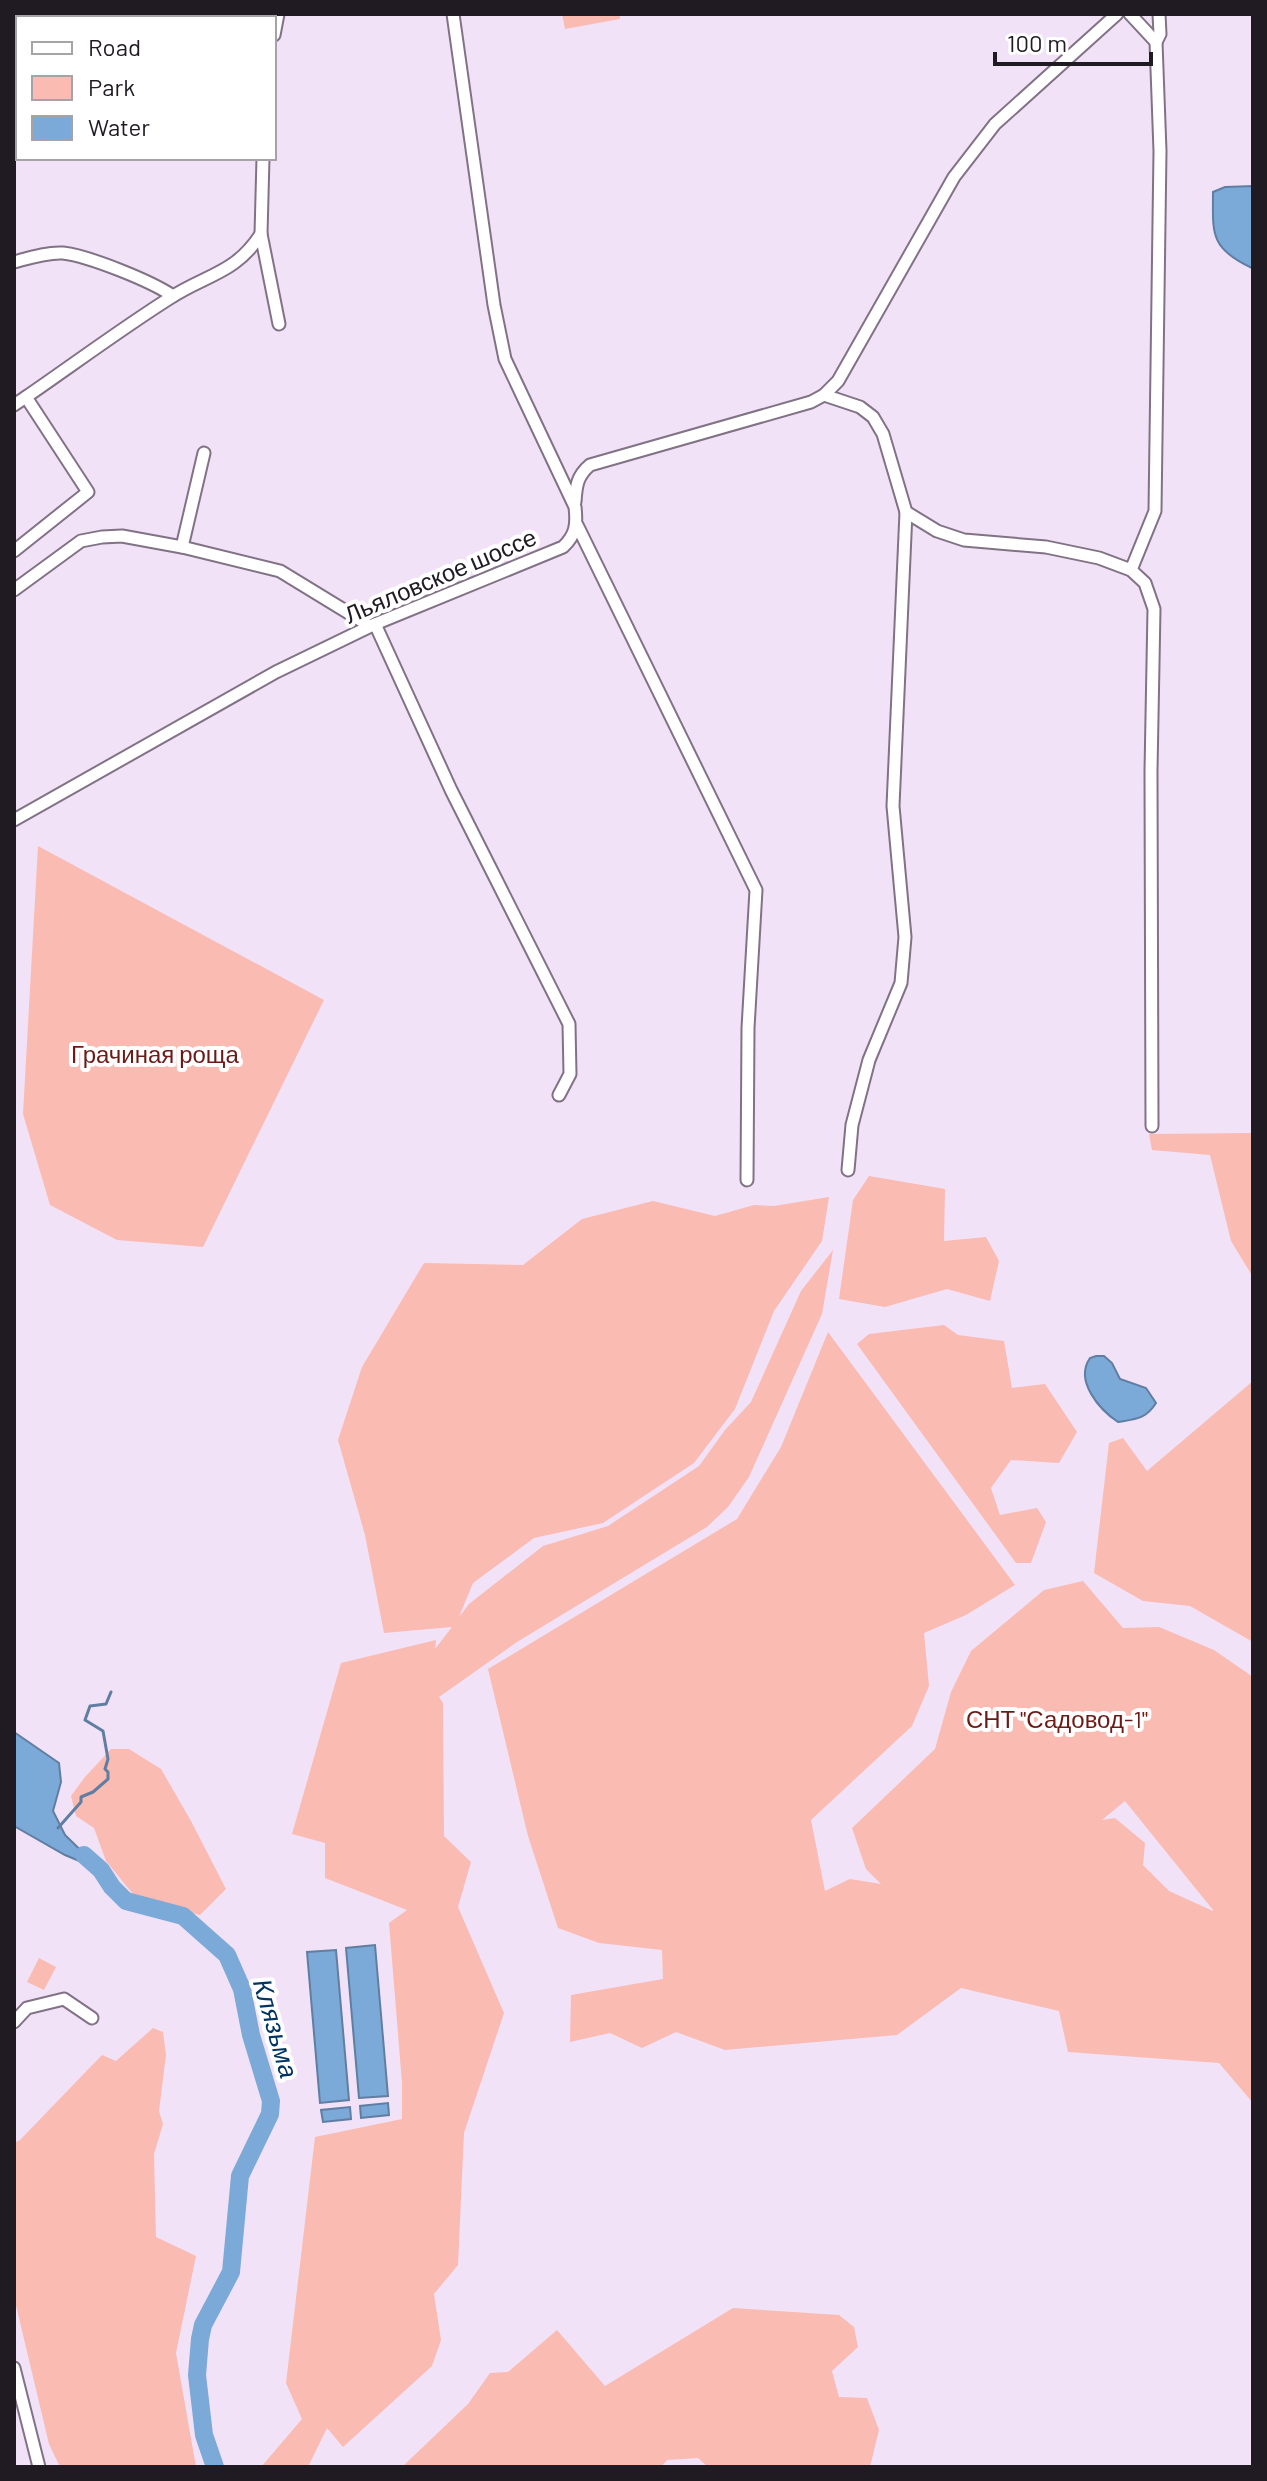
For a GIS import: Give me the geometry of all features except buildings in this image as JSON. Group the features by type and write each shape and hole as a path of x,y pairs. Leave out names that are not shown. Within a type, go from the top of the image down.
{"street":[{"path":"453,14 494,305 505,359 575,507"},
{"path":"747,1180 748,1028 756,890 577,525 575,487 580,474 590,465 811,402 824,395 838,381 954,177 995,124 1117,14"},
{"path":"1130,14 1156,42"},
{"path":"1131,570 1155,511 1160,151 1156,42 1160,34 1159,14"},
{"path":"263,160 261,234 279,324"},
{"path":"14,405 173,296 237,263 250,252 261,234"},
{"path":"14,262 48,254 77,256 157,285 173,296"},
{"path":"824,395 860,407 873,417 883,434 906,512 893,806 905,937 901,983 869,1060 852,1125 848,1170"},
{"path":"14,551 88,492 26,397"},
{"path":"182,547 204,453"},
{"path":"906,512 937,531 964,540 1046,547 1099,558 1131,570 1145,583 1154,609 1152,1126"},
{"name":"Льяловское шоссе","path":"14,820 276,672 372,625 563,547 571,539 577,525"},
{"path":"14,590 81,541 122,536 280,571 372,625 569,1024 570,1074 559,1095"},
{"path":"14,2022 27,2008 64,1999 92,2018"},
{"path":"14,2002 27,2008"},
{"path":"14,2368 39,2467"}],"green space":[{"path":"562,14 620,14 620,19 565,29"},
{"name":"Грачиная роща","path":"38,846 324,1000 203,1247 117,1240 50,1205 23,1114"},
{"path":"1253,1133 1253,1277 1231,1241 1210,1155 1152,1150 1149,1134"},
{"path":"869,1176 945,1189 944,1241 986,1237 999,1261 990,1301 947,1289 885,1307 839,1299 853,1200"},
{"path":"829,1197 822,1241 774,1311 735,1409 694,1463 603,1523 534,1538 473,1583 459,1617 469,1604 543,1546 608,1526 699,1466 725,1430 751,1402 801,1291 833,1250 822,1314 749,1477 728,1507 707,1527 517,1642 439,1697 443,1703 444,1836 471,1862 458,1907 504,2013 464,2133 458,2265 434,2294 441,2340 432,2366 343,2447 327,2428 308,2467 261,2467 302,2419 286,2383 315,2137 402,2119 389,1923 407,1910 325,1878 325,1843 292,1834 341,1663 436,1640 435,1649 452,1627 384,1633 365,1535 338,1440 362,1367 424,1263 523,1265 582,1219 653,1201 715,1216 754,1205 774,1206"},
{"path":"944,1325 958,1335 1004,1341 1012,1388 1045,1384 1077,1432 1059,1463 1011,1460 991,1488 1000,1515 1037,1508 1046,1522 1031,1563 1016,1563 857,1344 869,1334"},
{"name":"СНТ \"Садовод-1\"","path":"828,1332 1015,1585 966,1615 924,1633 929,1686 912,1726 811,1820 825,1891 850,1879 881,1884 866,1869 852,1828 935,1749 951,1692 971,1651 1044,1590 1083,1581 1123,1628 1159,1627 1214,1650 1253,1677 1253,2103 1219,2063 1068,2052 1059,2011 961,1988 897,2035 725,2050 676,2032 642,2048 610,2033 570,2042 571,1995 663,1979 662,1950 599,1943 558,1928 528,1836 488,1669 737,1519 781,1447","holes":["1125,1801 1213,1910 1169,1891 1143,1865 1145,1843 1115,1818 1102,1820"]},
{"path":"1253,1381 1253,1642 1190,1606 1143,1601 1094,1573 1109,1443 1123,1438 1147,1471"},
{"path":"111,1749 129,1749 161,1769 191,1821 226,1889 200,1915 137,1899 106,1861 94,1828 76,1816 71,1796"},
{"path":"39,1958 56,1967 44,1990 27,1982"},
{"path":"153,2028 163,2032 166,2055 159,2111 163,2124 154,2154 156,2237 196,2256 176,2353 196,2467 60,2467 49,2444 14,2297 14,2143 102,2055 116,2061"},
{"path":"733,2308 839,2315 854,2327 858,2347 832,2371 839,2397 867,2398 879,2430 870,2467 708,2467 698,2458 667,2460 661,2467 402,2467 468,2404 490,2373 508,2372 557,2330 605,2386"}],"water":[{"path":"1253,186 1252,268 1228,253 1216,238 1213,192 1225,187"},
{"path":"1104,1356 1112,1363 1120,1379 1146,1388 1156,1403 1148,1412 1135,1419 1118,1422 1097,1403 1085,1376 1090,1358"},
{"path":"14,1732 59,1763 61,1782 53,1811 65,1835 101,1870 65,1855 14,1826"},
{"path":"375,1945 388,2096 359,2098 346,1948"},
{"path":"336,1950 349,2100 320,2103 307,1952"},
{"path":"388,2103 389,2115 361,2118 360,2106"},
{"path":"350,2107 351,2119 323,2122 321,2110"}],"waterway":[{"path":"58,1828 81,1802 81,1797 93,1792 108,1779 103,1731 85,1720 90,1706 106,1704 111,1692"},
{"name":"Клязьма","path":"84,1855 101,1870 126,1901 183,1916 227,1955 242,1989 251,2035 271,2101 270,2114 240,2176 231,2272 203,2325 200,2339 197,2375 204,2435 215,2467"}]}
